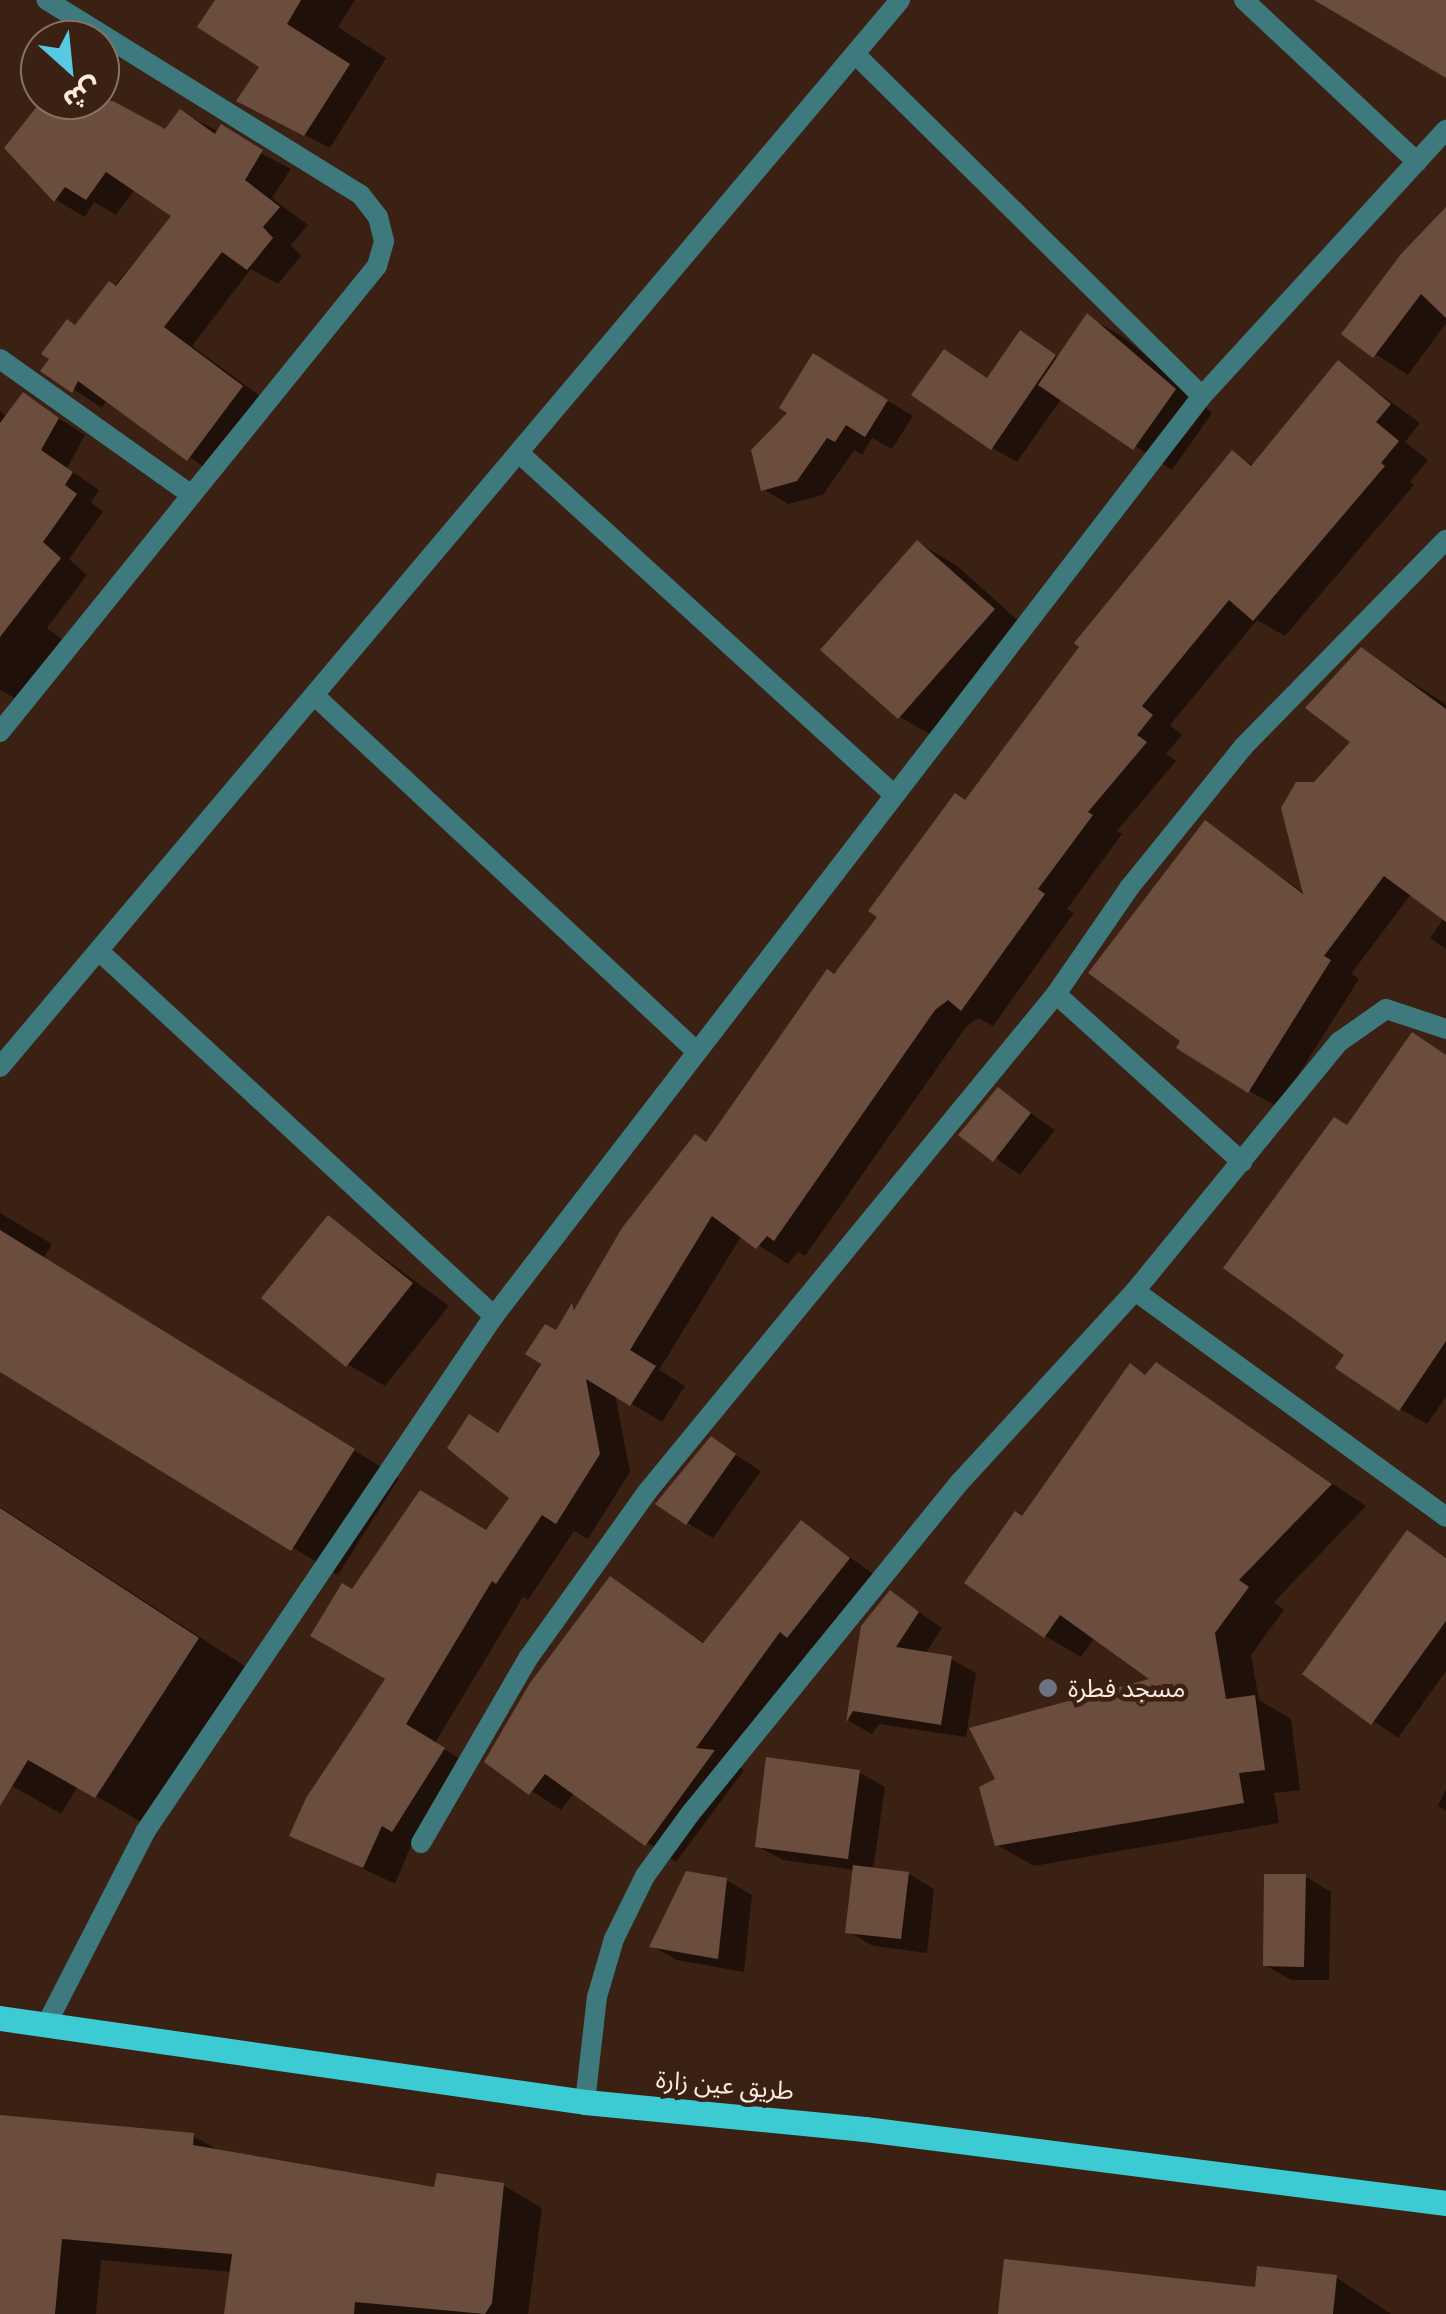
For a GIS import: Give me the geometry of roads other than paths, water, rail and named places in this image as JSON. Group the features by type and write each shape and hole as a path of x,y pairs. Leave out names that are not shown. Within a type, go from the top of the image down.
{"main road":[{"name":"طريق عين زارة","path":"0,2018 585,2102 865,2129 1446,2203"}],"street":[{"path":"0,732 377,266 384,241 378,217 362,195 48,0"},
{"path":"0,1068 900,0"},
{"path":"1244,0 1417,162"},
{"path":"855,54 1202,396"},
{"path":"46,2025 146,1832 494,1316 891,792 1202,396 1446,130"},
{"path":"0,359 190,494"},
{"path":"519,453 891,792"},
{"path":"421,1843 529,1658 647,1492 1056,994 1129,888 1242,748 1446,540"},
{"path":"314,696 694,1049"},
{"path":"99,951 494,1316"},
{"path":"1056,994 1242,1162"},
{"path":"585,2102 598,1996 614,1939 645,1876 960,1482 1135,1290 1339,1042 1386,1009 1446,1029"},
{"path":"1135,1290 1446,1516"}],"place":[{"name":"مسجد فطرة","path":"1048,1688"}]}
